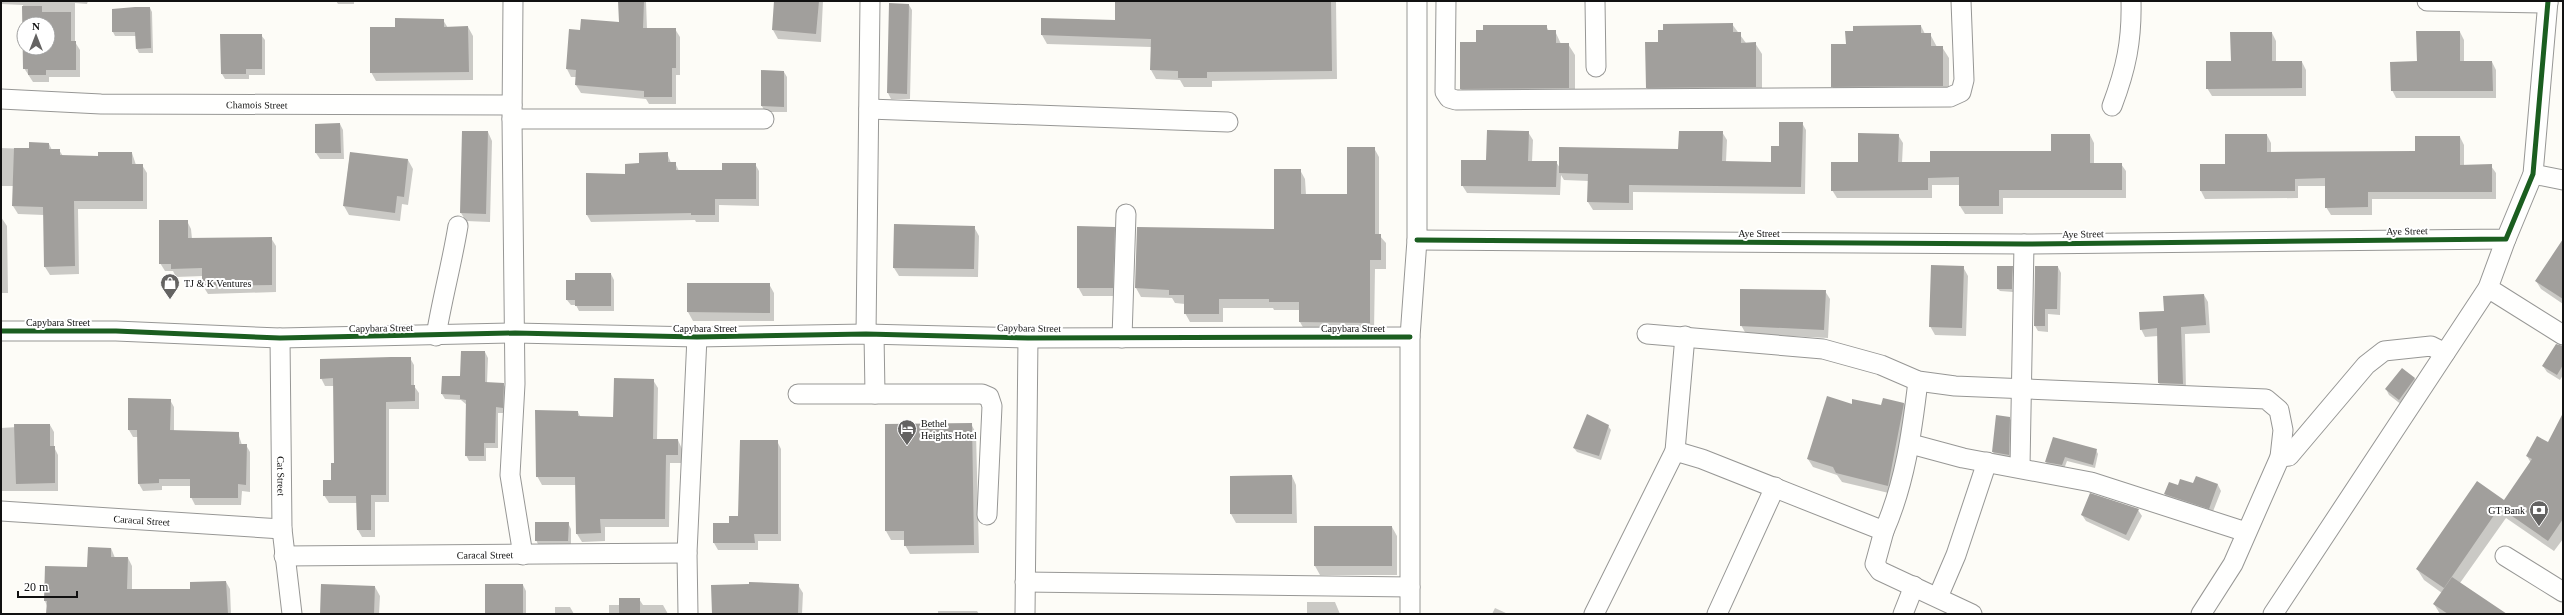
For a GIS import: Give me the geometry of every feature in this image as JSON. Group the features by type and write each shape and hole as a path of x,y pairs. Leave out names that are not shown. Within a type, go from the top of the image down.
{"street":[{"path":"513,1 512,112 515,384 510,475 524,555"},
{"path":"870,1 870,334 875,394"},
{"path":"1410,614 1410,337 1417,240 1417,1"},
{"path":"1446,1 1445,92 1449,98 1464,100 1950,97 1961,92 1964,80 1961,1"},
{"path":"1595,1 1596,67"},
{"path":"2112,106 2123,78 2132,36 2131,1"},
{"path":"2273,614 2488,288 2506,239 2533,174 2548,2 2428,1"},
{"name":"Chamois Street","path":"1,99 101,104 512,112 764,119"},
{"path":"870,109 1228,122"},
{"path":"2533,174 2563,180"},
{"path":"1122,338 1126,214"},
{"path":"436,336 443,295 452,263 458,226"},
{"name":"Aye Street","path":"1417,240 2024,244 2506,239"},
{"path":"2020,467 2020,388 2024,244"},
{"path":"2488,288 2563,335"},
{"name":"Capybara Street","path":"1,330 116,330 280,338 436,336 515,333 697,337 870,334 1028,338 1410,337"},
{"path":"1647,334 1685,336 1823,349 1881,366 1918,381 1955,386 2266,399 2279,410 2283,430 2280,457 2233,564 2201,614"},
{"path":"1594,614 1675,451 1685,336"},
{"path":"688,614 687,553 697,337"},
{"name":"Cat Street","path":"280,338 282,529 292,614"},
{"path":"1025,614 1028,338"},
{"path":"2280,457 2289,456 2366,364 2384,351 2431,346 2445,353"},
{"path":"1918,381 1910,444 1891,514 1884,530 1875,564 1880,571 1972,614"},
{"path":"798,394 982,394 989,397 992,406 987,514"},
{"path":"1910,444 1963,458 2020,467 2091,482 2246,532"},
{"path":"1675,451 1702,459 1884,530"},
{"path":"1938,597 1956,555 1987,462"},
{"path":"1717,614 1775,487"},
{"name":"Caracal Street","path":"1,511 282,529"},
{"name":"Caracal Street","path":"284,556 687,553"},
{"path":"2505,556 2563,592"},
{"path":"1025,582 1410,587"},
{"path":"1903,614 1914,586"}],"building":[{"path":"618,1 644,1 643,28 676,28 676,68 672,68 672,97 644,97 644,91 575,85 576,70 566,69 569,29 580,30 581,19 619,22"},
{"path":"774,1 819,1 816,34 772,30"},
{"path":"1115,1 1331,1 1332,71 1207,72 1207,78 1178,78 1178,71 1150,70 1151,39 1041,35 1041,18 1115,20"},
{"path":"889,3 909,4 907,94 887,93"},
{"path":"22,6 42,6 42,12 71,12 71,41 76,41 76,70 46,70 46,75 28,75 28,69 23,69 23,56 56,56 56,16 22,16"},
{"path":"150,7 151,48 136,49 135,32 112,32 112,9"},
{"path":"395,18 444,19 444,27 468,26 469,72 370,73 370,27 395,27"},
{"path":"1733,23 1733,32 1741,32 1741,43 1756,42 1756,87 1646,88 1645,42 1658,42 1658,30 1663,30 1663,24"},
{"path":"1483,25 1547,25 1547,30 1556,30 1556,43 1569,43 1569,88 1460,89 1460,42 1476,42 1476,30 1483,30"},
{"path":"1921,25 1921,33 1931,33 1931,46 1943,46 1943,86 1831,87 1831,44 1846,44 1845,31 1853,31 1853,26"},
{"path":"2416,31 2460,31 2460,61 2492,61 2493,91 2391,91 2390,62 2417,61"},
{"path":"2230,32 2272,32 2272,61 2302,61 2302,88 2206,89 2206,61 2231,61"},
{"path":"220,34 262,34 262,69 246,69 246,74 221,74"},
{"path":"761,70 784,71 784,107 761,106"},
{"path":"1779,122 1803,122 1801,187 1629,185 1629,203 1587,202 1588,174 1559,173 1559,147 1678,149 1679,131 1723,131 1722,161 1771,162 1771,146 1779,146"},
{"path":"340,123 341,153 315,153 315,124"},
{"path":"1487,130 1529,131 1528,161 1557,161 1556,187 1461,186 1461,160 1486,160"},
{"path":"462,131 488,131 486,214 460,213"},
{"path":"1858,133 1899,134 1898,162 1930,162 1930,151 2051,151 2051,134 2090,134 2090,163 2122,163 2122,190 1999,190 1999,206 1959,206 1959,177 1928,178 1928,190 1831,191 1831,162 1858,162"},
{"path":"2225,134 2267,134 2267,152 2415,151 2415,136 2460,136 2460,165 2492,164 2492,192 2368,192 2368,207 2325,208 2325,178 2295,179 2295,191 2200,191 2200,164 2225,164"},
{"path":"29,142 49,143 49,149 60,149 60,155 98,156 98,152 132,152 132,164 143,164 143,201 74,201 75,266 44,267 43,207 12,206 14,148 29,148"},
{"path":"1347,147 1375,147 1375,234 1381,234 1381,260 1370,260 1370,323 1299,322 1299,302 1269,302 1269,299 1219,299 1219,314 1184,314 1184,295 1169,295 1169,290 1135,288 1137,227 1274,229 1274,169 1301,169 1301,194 1347,194"},
{"path":"350,152 408,159 404,197 397,196 395,213 343,206"},
{"path":"668,152 668,162 676,162 676,170 722,170 722,163 756,163 756,199 715,199 715,215 691,215 691,213 586,215 586,173 625,174 625,164 639,163 639,153"},
{"path":"159,220 188,220 188,238 272,237 272,285 202,286 202,268 171,269 171,264 159,264"},
{"path":"894,224 975,226 974,269 893,268"},
{"path":"1077,226 1115,227 1113,288 1077,288"},
{"path":"2563,239 2563,299 2535,281"},
{"path":"1931,265 1964,266 1962,328 1929,327"},
{"path":"1997,266 2013,266 2012,289 1997,289"},
{"path":"2035,266 2058,266 2057,309 2045,309 2045,326 2034,326"},
{"path":"575,273 611,273 611,306 575,306 575,300 566,300 566,280 575,280"},
{"path":"687,283 770,283 770,313 687,312"},
{"path":"1740,289 1826,290 1824,330 1740,326"},
{"path":"2204,294 2206,325 2181,327 2183,384 2158,383 2157,328 2140,330 2139,312 2164,311 2163,296"},
{"path":"2556,344 2563,346 2563,365 2557,375 2542,366"},
{"path":"461,351 485,351 485,382 504,383 503,408 496,407 495,443 484,443 484,456 465,456 466,400 460,399 460,395 441,394 442,376 460,376"},
{"path":"411,357 411,385 415,385 415,401 386,402 386,495 371,495 371,530 357,530 356,496 323,496 323,480 331,480 331,463 334,463 333,378 320,379 320,359"},
{"path":"2402,368 2415,378 2399,400 2385,389"},
{"path":"614,378 654,379 653,439 678,439 678,455 666,455 665,519 600,519 601,533 576,534 575,477 536,477 535,410 578,411 578,416 613,417"},
{"path":"1827,396 1852,404 1852,399 1881,405 1883,398 1904,403 1888,486 1836,473 1833,467 1807,459"},
{"path":"128,398 171,399 170,430 239,432 239,444 247,444 246,485 238,484 238,498 190,498 190,479 159,479 159,483 138,484 137,430 128,430"},
{"path":"2563,413 2563,519 2548,541 2499,507 2444,588 2416,569 2477,481 2504,500 2532,459 2526,456 2537,436 2548,442"},
{"path":"1587,414 1609,425 1599,456 1573,448"},
{"path":"1996,415 2010,417 2009,455 1992,452"},
{"path":"972,423 974,545 904,546 904,531 885,531 885,424"},
{"path":"14,424 50,424 50,446 55,446 55,483 16,484"},
{"path":"2053,437 2097,449 2093,465 2065,457 2062,465 2045,462"},
{"path":"740,440 778,440 778,534 754,534 755,543 713,543 713,523 729,523 729,516 738,516"},
{"path":"1292,475 1292,514 1230,514 1230,476"},
{"path":"2196,476 2218,484 2209,509 2164,494 2169,482 2178,485 2180,479 2193,483"},
{"path":"2090,493 2139,509 2126,535 2081,515"},
{"path":"535,522 569,522 568,541 535,541"},
{"path":"1314,526 1392,526 1392,566 1314,566"},
{"path":"88,547 111,548 111,557 128,557 127,589 190,589 190,582 226,581 228,614 46,614 47,601 44,601 45,566 87,567"},
{"path":"2452,577 2507,614 2448,614 2433,604"},
{"path":"749,582 799,584 798,614 712,614 711,585 749,584"},
{"path":"321,584 375,586 374,614 320,614"},
{"path":"485,584 523,584 523,614 485,614"},
{"path":"619,598 640,598 640,614 619,614"}],"cycle path":[{"path":"1417,240 2024,244 2506,239 2533,174 2548,1"},
{"path":"1,331 116,331 280,338 515,333 697,337 866,334 1028,338 1410,337"}],"place":[{"name":"TJ & K Ventures","path":"170,300"},
{"name":"Bethel Heights Hotel","path":"907,446"},
{"name":"GT Bank","path":"2539,527"}]}
